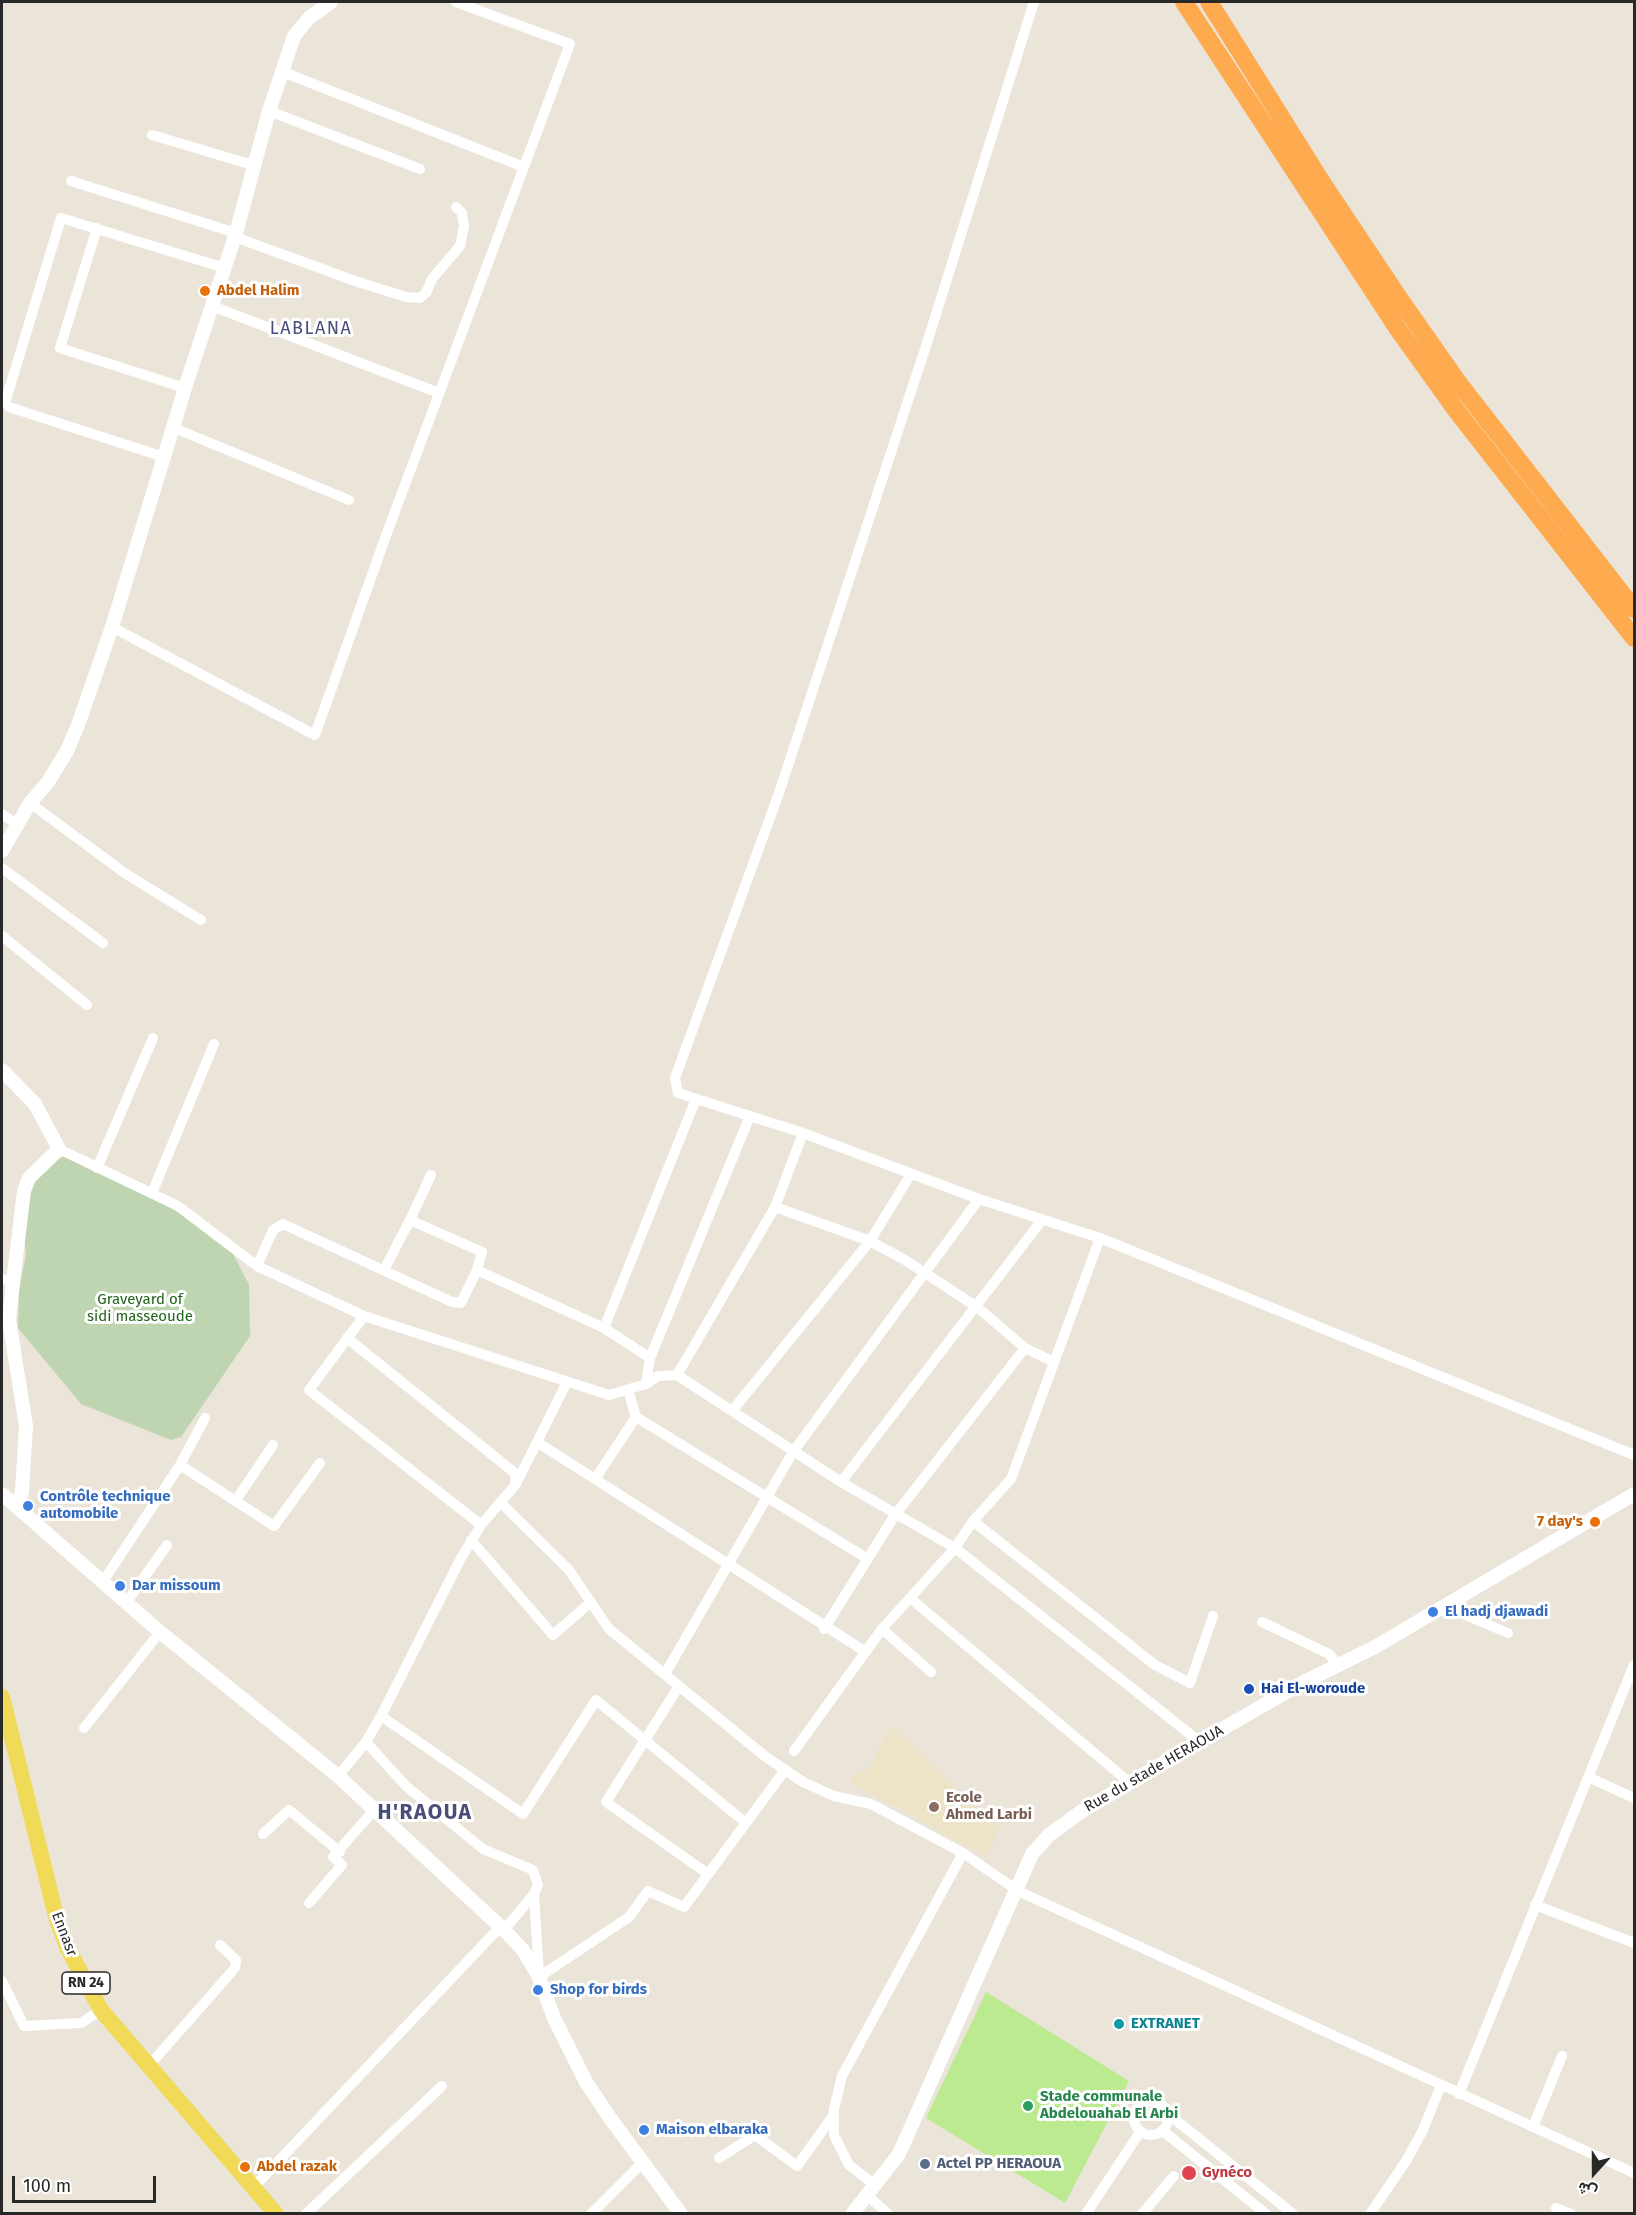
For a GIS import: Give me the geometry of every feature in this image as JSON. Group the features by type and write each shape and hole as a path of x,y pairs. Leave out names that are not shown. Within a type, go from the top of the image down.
{"highway":[{"path":"1184,2 1398,328 1456,410 1635,638"},
{"path":"1209,2 1321,181 1401,302 1457,381 1635,609"}],"main road":[{"name":"Ennasr","path":"2,1697 57,1920 68,1948 101,2010 276,2214"}],"street":[{"path":"2,851 30,803 48,782 67,751 112,627 185,388 225,268 256,166 269,111 294,36 309,18 331,2"},
{"path":"112,627 315,735 439,393 570,44 456,2"},
{"path":"1034,2 926,346 783,782 675,1078 678,1093 803,1133 979,1199 1100,1238 1635,1455"},
{"path":"283,72 524,167"},
{"path":"269,111 420,169"},
{"path":"152,135 256,166"},
{"path":"71,181 235,235 355,281 406,297 420,298 426,293 432,279 460,246 464,226 462,213 456,207"},
{"path":"164,457 7,405 61,218 225,268"},
{"path":"97,228 60,348 185,388"},
{"path":"212,306 439,393"},
{"path":"174,428 349,500"},
{"path":"30,803 126,874 201,920"},
{"path":"2,814 18,825"},
{"path":"2,868 103,943"},
{"path":"2,936 87,1005"},
{"path":"97,1168 153,1038"},
{"path":"152,1193 214,1044"},
{"path":"2,1070 35,1104 59,1149 178,1206 257,1266 364,1316 609,1395 646,1384 658,1376 677,1375 841,1482 955,1548 1200,1742"},
{"path":"604,1328 696,1099"},
{"path":"646,1384 650,1358 750,1116"},
{"path":"677,1375 775,1207 803,1133"},
{"path":"16,1507 22,1492 26,1426 9,1320 7,1281 24,1191 30,1178 59,1149"},
{"path":"732,1411 870,1241 911,1174"},
{"path":"384,1270 431,1175"},
{"path":"665,1674 793,1452 923,1272 979,1199"},
{"path":"775,1207 870,1241 977,1307 1025,1348 1052,1360"},
{"path":"841,1482 1042,1220"},
{"path":"257,1266 273,1230 283,1224 461,1303 477,1270 482,1252 410,1221"},
{"path":"794,1751 882,1629 955,1548 973,1521 1011,1479 1052,1360 1100,1238"},
{"path":"477,1270 604,1328 650,1358"},
{"path":"364,1316 309,1390 481,1525"},
{"path":"347,1338 515,1473 516,1484"},
{"path":"825,1628 895,1515 1025,1348"},
{"path":"338,1776 366,1742 381,1716 471,1540 516,1484 567,1382"},
{"path":"628,1390 636,1417 868,1558"},
{"path":"595,1479 636,1417"},
{"path":"102,1583 180,1466 205,1418"},
{"path":"540,1444 825,1628 866,1652"},
{"path":"236,1500 273,1445"},
{"path":"180,1466 274,1526 320,1463"},
{"path":"2,1494 160,1632 338,1776 523,1950 539,1977 554,2018 586,2082 681,2214"},
{"name":"Rue du stade HERAOUA","path":"852,2214 899,2154 1018,1891 1032,1854 1049,1835 1082,1811 1200,1742 1444,1606 1635,1494"},
{"path":"500,1502 569,1570 609,1629 803,1782 834,1796 871,1804 963,1852 1018,1891 1635,2173"},
{"path":"973,1521 1155,1665 1190,1683 1213,1616"},
{"path":"471,1540 553,1635 591,1602"},
{"path":"126,1603 167,1545"},
{"path":"910,1598 1130,1784"},
{"path":"1444,1606 1508,1633"},
{"path":"1262,1622 1329,1654 1338,1665"},
{"path":"882,1629 931,1671"},
{"path":"84,1728 160,1632"},
{"path":"1459,2094 1635,1665"},
{"path":"679,1686 606,1803 708,1874"},
{"path":"381,1716 523,1814 596,1700 646,1738 746,1823"},
{"path":"253,2188 502,1929 534,1894 538,1886 533,1870 483,1849 406,1785 366,1742"},
{"path":"539,1977 629,1917 648,1891 684,1907 785,1770"},
{"path":"1588,1777 1635,1798"},
{"path":"263,1834 289,1810 340,1852"},
{"path":"309,1903 342,1865 333,1857 340,1852 374,1810"},
{"path":"888,2214 849,2165 834,2135 834,2116 842,2076 963,1852"},
{"path":"534,1894 539,1977"},
{"path":"1536,1905 1635,1943"},
{"path":"148,2067 235,1968 236,1960 220,1945"},
{"path":"2,1981 4,1991 24,2026 81,2023 101,2010"},
{"path":"1533,2127 1562,2056"},
{"path":"1370,2214 1406,2161 1423,2130 1441,2085"},
{"path":"306,2214 442,2086"},
{"path":"1140,2132 1134,2119 1139,2106 1153,2101 1162,2105 1167,2113 1293,2214"},
{"path":"1140,2132 1154,2135 1163,2131 1168,2123 1167,2113"},
{"path":"719,2158 755,2135 798,2166 834,2116"},
{"path":"1163,2131 1266,2214"},
{"path":"1086,2214 1140,2132"},
{"path":"591,2214 643,2162"},
{"path":"1142,2214 1174,2176"},
{"path":"1556,2208 1570,2214"}],"shaded area":[{"name":"Ecole Ahmed Larbi","path":"892,1727 1000,1830 985,1856 851,1783 858,1769 866,1773"}],"green space":[{"name":"Graveyard of sidi masseoude","path":"71,1155 108,1170 227,1242 249,1285 250,1336 181,1437 171,1440 81,1404 18,1328 19,1291 26,1255 23,1218 29,1184 51,1160"},
{"name":"Stade communale Abdelouahab El Arbi","path":"986,1992 1129,2081 1065,2203 926,2118"}],"place":[{"name":"Abdel Halim","path":"205,291"},
{"name":"Contrôle technique automobile","path":"28,1506"},
{"name":"7 day's","path":"1595,1522"},
{"name":"Dar missoum","path":"120,1586"},
{"name":"El hadj djawadi","path":"1433,1612"},
{"name":"Hai El-woroude","path":"1249,1689"},
{"name":"Ecole Ahmed Larbi","path":"934,1807"},
{"name":"Shop for birds","path":"538,1990"},
{"name":"EXTRANET","path":"1119,2024"},
{"name":"Stade communale Abdelouahab El Arbi","path":"1028,2106"},
{"name":"Maison elbaraka","path":"644,2130"},
{"name":"Actel PP HERAOUA","path":"925,2164"},
{"name":"Abdel razak","path":"245,2167"},
{"name":"Gynéco","path":"1189,2173"}],"district":[{"name":"LABLANA","path":"311,329"},
{"name":"H'RAOUA","path":"425,1813"}]}
